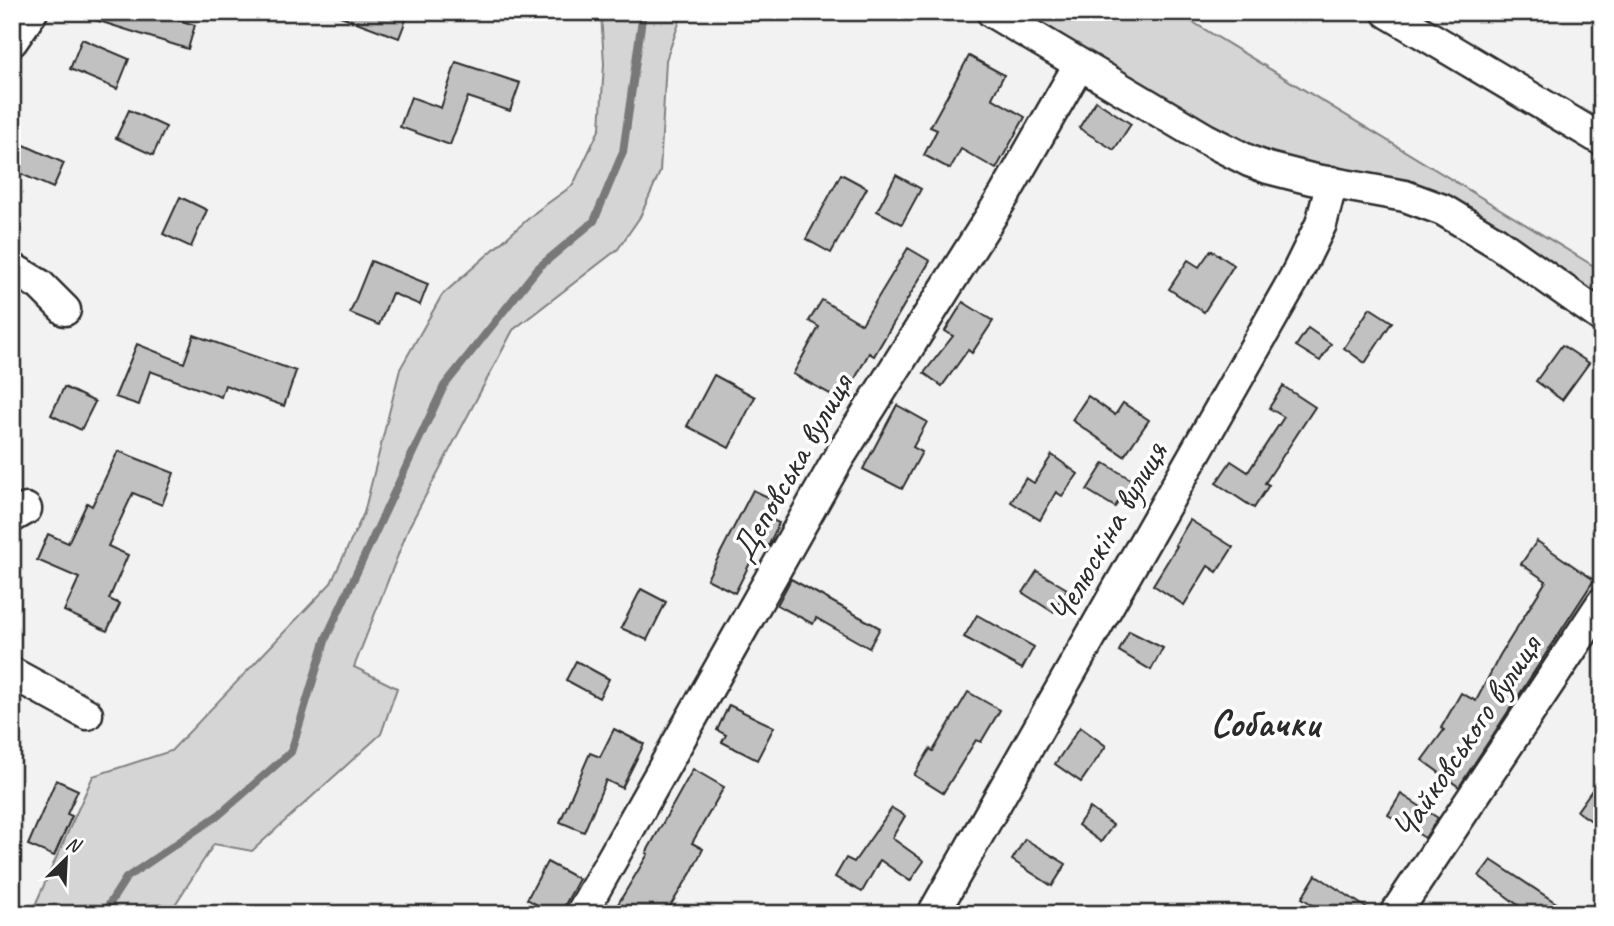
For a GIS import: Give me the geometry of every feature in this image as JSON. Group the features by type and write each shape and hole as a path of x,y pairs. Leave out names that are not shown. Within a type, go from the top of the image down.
{"street":[{"path":"12,41 32,12"},
{"path":"992,12 1204,138 1249,161 1292,175 1405,196 1443,210 1496,242 1602,317"},
{"path":"1387,12 1602,140"},
{"name":"Деповська вулиця","path":"581,914 838,459 1005,194 1079,65"},
{"name":"Челюскіна вулиця","path":"933,914 1294,279 1321,224 1332,182"},
{"path":"12,268 40,285 65,310"},
{"name":"Чайковського вулиця","path":"1395,914 1602,603"},
{"path":"12,673 87,714"}],"shaded area":[{"path":"601,12 683,12 666,60 660,172 640,217 618,249 513,330 409,527 354,667 397,688 381,734 252,851 214,844 169,914 31,914 93,776 171,751 331,583 364,513 400,369 442,295 537,211 573,185 600,128 604,64"},
{"path":"1016,12 1176,12 1602,271 1602,301 1453,198 1408,184 1269,158 1206,130"}],"building":[{"path":"87,12 152,12 195,25 188,49 86,17"},
{"path":"335,12 409,12 399,38"},
{"path":"82,39 129,59 117,89 70,69"},
{"path":"969,56 1004,75 992,98 1025,117 996,169 961,149 950,169 924,155 937,130 930,127"},
{"path":"456,62 520,83 510,111 468,97 450,145 400,127 411,97 441,108"},
{"path":"1096,101 1131,124 1114,150 1079,128"},
{"path":"129,110 166,127 153,155 116,138"},
{"path":"22,144 64,163 53,188 12,170"},
{"path":"841,174 867,188 831,253 806,239"},
{"path":"896,175 921,189 902,224 877,211"},
{"path":"180,197 207,210 191,247 163,234"},
{"path":"908,248 930,261 874,356 869,353 843,401 793,374 819,327 809,321 822,300 862,324"},
{"path":"1211,250 1234,265 1204,312 1169,289 1188,260 1199,267"},
{"path":"371,261 428,284 420,305 392,293 379,325 350,313"},
{"path":"963,302 993,321 972,353 968,350 942,386 924,373 953,336 945,331"},
{"path":"1370,308 1392,322 1365,363 1344,348"},
{"path":"1308,328 1331,344 1320,361 1296,346"},
{"path":"194,335 296,371 284,406 225,385 221,397 150,371 139,405 115,397 137,344 184,363"},
{"path":"1562,345 1589,363 1562,400 1536,381"},
{"path":"714,375 755,397 729,448 687,426"},
{"path":"1283,386 1315,407 1265,483 1269,485 1254,508 1216,483 1231,461 1248,472 1284,417 1269,408"},
{"path":"64,387 95,402 81,430 51,415"},
{"path":"1088,396 1115,415 1123,403 1149,420 1124,456 1072,420"},
{"path":"897,405 927,422 913,447 922,452 902,489 863,469"},
{"path":"118,451 174,473 162,505 133,493 108,546 128,555 109,599 120,604 107,631 64,611 79,578 37,560 48,534 68,543 87,503 92,506"},
{"path":"1052,455 1078,474 1062,496 1056,492 1040,520 1011,502 1026,478 1034,483"},
{"path":"1104,463 1132,480 1115,507 1087,490"},
{"path":"753,490 778,502 770,519 779,523 768,547 760,543 735,593 707,579"},
{"path":"1190,520 1233,547 1217,572 1208,566 1184,605 1153,585"},
{"path":"1537,541 1594,580 1459,787 1422,760 1444,730 1441,728 1461,693 1476,701 1500,655 1546,581 1521,564"},
{"path":"1037,571 1067,589 1053,612 1023,593"},
{"path":"791,579 880,628 869,648 816,618 813,624 777,605"},
{"path":"641,589 666,602 647,640 621,628"},
{"path":"977,615 1034,647 1022,669 964,637"},
{"path":"1129,631 1163,648 1151,670 1119,651"},
{"path":"576,661 609,679 599,698 566,680"},
{"path":"968,692 1000,710 981,742 976,740 943,793 914,775 930,749 933,751"},
{"path":"729,705 774,727 757,760 722,742 726,735 717,730"},
{"path":"1080,727 1106,746 1081,782 1055,764"},
{"path":"614,729 644,744 622,788 606,780 584,832 560,822 590,753 600,757"},
{"path":"693,769 724,787 692,843 703,849 691,873 665,914 612,914 648,854 646,853"},
{"path":"1602,776 1602,828 1577,811"},
{"path":"56,780 78,790 67,814 72,816 54,856 28,845"},
{"path":"1401,794 1438,818 1425,838 1388,815"},
{"path":"892,808 905,816 892,838 924,861 910,881 880,860 862,892 835,877 846,858 854,862"},
{"path":"1090,808 1113,825 1101,842 1078,825"},
{"path":"1025,839 1066,864 1052,886 1012,860"},
{"path":"1491,860 1573,914 1530,914 1479,876"},
{"path":"547,862 579,879 560,914 554,914 527,899"},
{"path":"1316,875 1376,914 1327,914 1302,898"}],"waterway":[{"path":"103,914 126,878 220,814 291,752 326,638 444,386 538,268 594,221 623,152 643,12"}],"district":[{"name":"Собачки","path":"1265,723"}]}
